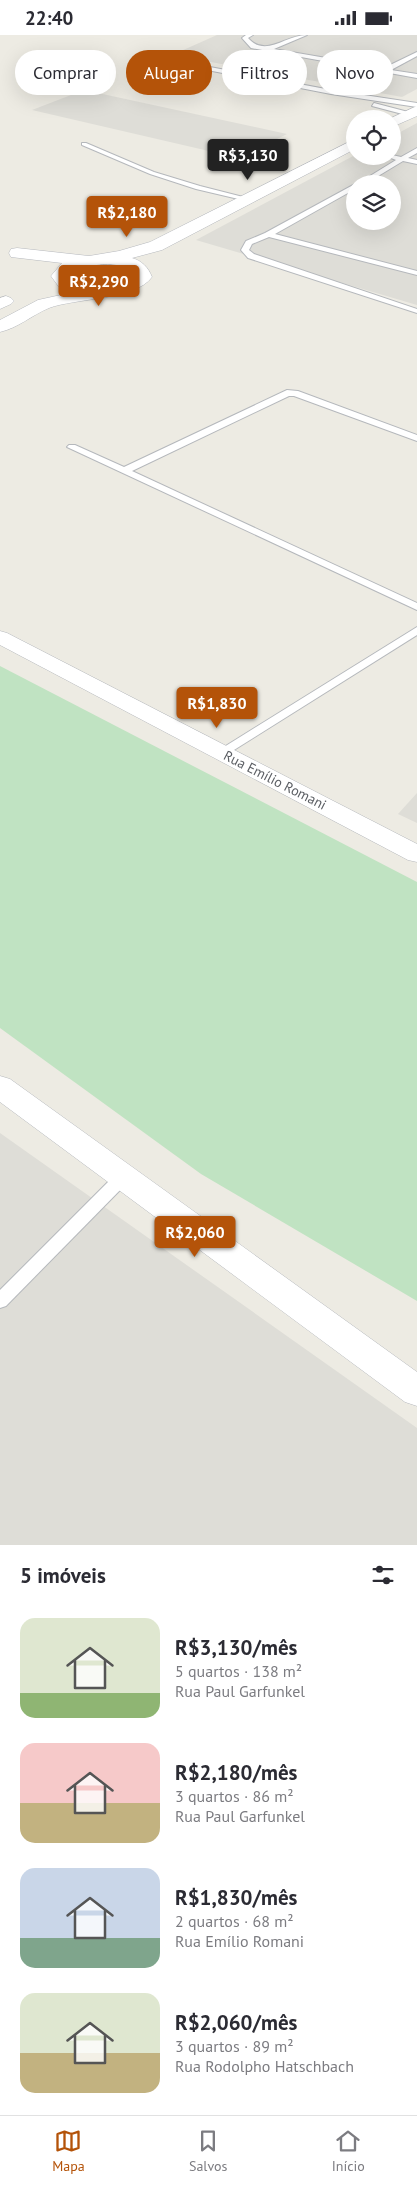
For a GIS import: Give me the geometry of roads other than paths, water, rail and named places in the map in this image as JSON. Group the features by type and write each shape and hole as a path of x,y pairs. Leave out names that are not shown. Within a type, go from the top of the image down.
{"main road":[{"path":"401,118 415,110"},
{"path":"44,304 55,293 60,278 67,267 156,246 346,149"},
{"path":"2,245 73,287 106,291"},
{"path":"0,327 44,304 131,286 143,277 142,271 146,259 156,246"},
{"path":"17,253 87,261"},
{"path":"105,259 129,263 142,271"}],"street":[{"name":"Rua Emílio Romani","path":"0,637 417,854"},
{"path":"0,1087 417,1391"}],"lane":[{"path":"250,35 245,38 252,47 317,58"},
{"path":"268,49 304,35"},
{"path":"393,66 417,53"},
{"path":"212,69 317,89"},
{"path":"393,72 417,76"},
{"path":"340,95 351,99 415,110"},
{"path":"345,95 415,110"},
{"path":"84,144 152,173 204,189 247,199"},
{"path":"376,175 417,150"},
{"path":"401,158 417,162"},
{"path":"346,191 268,235 249,243 245,250 251,256 416,311"},
{"path":"268,235 417,273"},
{"path":"124,471 287,393 295,393 417,439"},
{"path":"72,447 417,607"},
{"path":"222,753 417,630"},
{"path":"0,1301 123,1177"}]}
